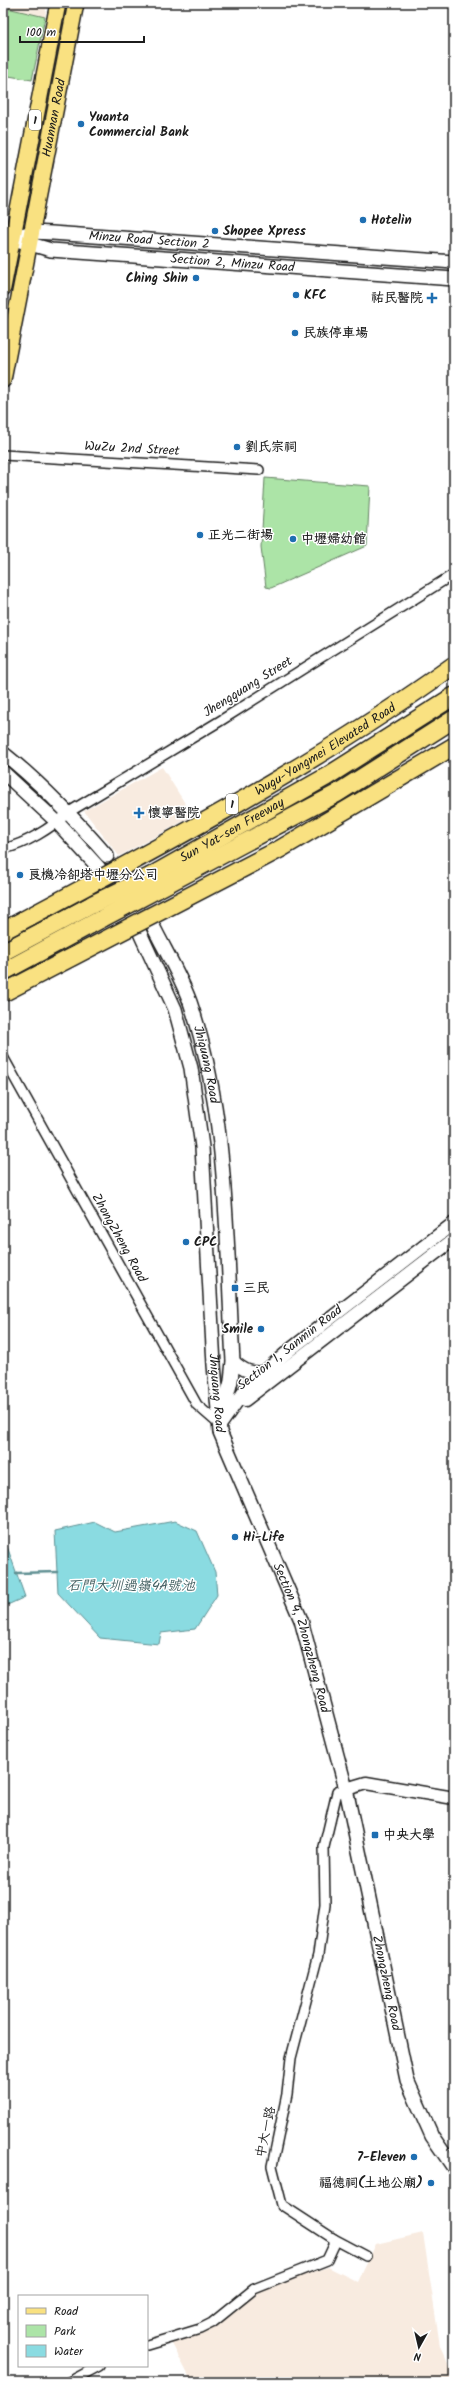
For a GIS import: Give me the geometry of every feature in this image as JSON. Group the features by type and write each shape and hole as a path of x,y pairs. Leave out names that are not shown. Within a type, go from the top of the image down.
{"highway":[{"name":"Wugu-Yangmei Elevated Road","path":"3,931 218,813 363,729 454,665"},
{"name":"Sun Yat-sen Freeway","path":"3,972 103,918 154,883 454,696"},
{"name":"Sun Yat-sen Freeway","path":"3,952 93,904 154,883 336,794 454,719"},
{"path":"3,993 280,849 454,746"}],"main road":[{"name":"Huannan Road","path":"8,237 58,3"},
{"name":"Huannan Road","path":"31,238 76,3"},
{"name":"Section 2, Minzu Road","path":"8,237 31,238 51,250 454,279"},
{"name":"1","path":"3,288 8,237"},
{"name":"1","path":"3,380 31,238"},
{"name":"Minzu Road Section 2","path":"31,238 454,262"},
{"path":"3,753 24,770 68,812 107,856"},
{"path":"3,772 57,822 99,868"},
{"name":"Jhiguang Road","path":"154,928 190,1000 208,1065 217,1115 233,1361 231,1381 220,1425"},
{"name":"Jhiguang Road","path":"140,933 175,1009 192,1068 202,1147 214,1365 220,1425"},
{"name":"Section 4, Zhongzheng Road","path":"220,1425 220,1432 239,1481 301,1620 346,1789"},
{"name":"Zhongzheng Road","path":"346,1789 407,2080 432,2136 454,2168"}],"street":[{"name":"WuZu 2nd Street","path":"3,455 259,470"},
{"name":"Jhengguang Street","path":"3,849 14,847 57,822 68,812 220,721 454,574"},
{"name":"ZhongZheng Road","path":"3,1057 197,1405 220,1425"},
{"name":"Section 1, Sanmin Road","path":"220,1425 248,1386 291,1349 454,1223"},
{"name":"Section 1, Sanmin Road","path":"220,1425 250,1395 454,1239"},
{"path":"233,1361 245,1371 256,1373 265,1372"},
{"path":"346,1789 366,1783 454,1798"},
{"path":"346,1789 454,1805"},
{"name":"中大一路","path":"334,2239 282,2205 272,2166 287,2094 291,2058 318,1955 325,1904 324,1847 337,1792 346,1789"},
{"path":"148,2345 200,2329 212,2323 254,2289 269,2282 320,2264 327,2260 334,2245 334,2239 366,2256"},
{"path":"69,2382 97,2367"}],"shaded area":[{"path":"3,3 47,3 45,17 3,7"},
{"name":"懷寧醫院","path":"162,767 193,816 119,856 84,811"},
{"path":"453,1725 454,1726 454,1784 450,1783"},
{"path":"423,2233 440,2346 452,2372 453,2382 192,2382 170,2340 205,2329 240,2307 267,2287 328,2267 358,2282 376,2244"}],"green space":[{"path":"3,7 45,17 32,80 3,75"},
{"path":"265,478 370,486 367,546 271,588 266,587 261,547"}],"water":[{"name":"石門大圳過嶺4A號池","path":"175,1521 197,1531 215,1572 217,1595 195,1629 161,1633 159,1644 100,1638 58,1593 55,1531 95,1522 115,1532"},
{"path":"3,1535 25,1597 3,1607"}],"waterway":[{"path":"16,1573 57,1572"}],"tunnel":[{"path":"107,856 152,925"}],"place":[{"name":"Yuanta Commercial Bank","path":"81,124"},
{"name":"Hotelin","path":"363,220"},
{"name":"Shopee Xpress","path":"215,231"},
{"name":"Ching Shin","path":"196,278"},
{"name":"KFC","path":"296,295"},
{"name":"祐民醫院","path":"432,298"},
{"name":"民族停車場","path":"295,333"},
{"name":"劉氏宗祠","path":"237,447"},
{"name":"正光二街場","path":"200,535"},
{"name":"中壢婦幼館","path":"293,539"},
{"name":"懷寧醫院","path":"139,813"},
{"name":"良機冷卻塔中壢分公司","path":"20,875"},
{"name":"CPC","path":"186,1242"},
{"name":"三民","path":"235,1288"},
{"name":"Smile","path":"261,1329"},
{"name":"Hi-Life","path":"235,1537"},
{"name":"中央大學","path":"375,1835"},
{"name":"7-Eleven","path":"414,2157"},
{"name":"福德祠(土地公廟)","path":"431,2183"}]}
